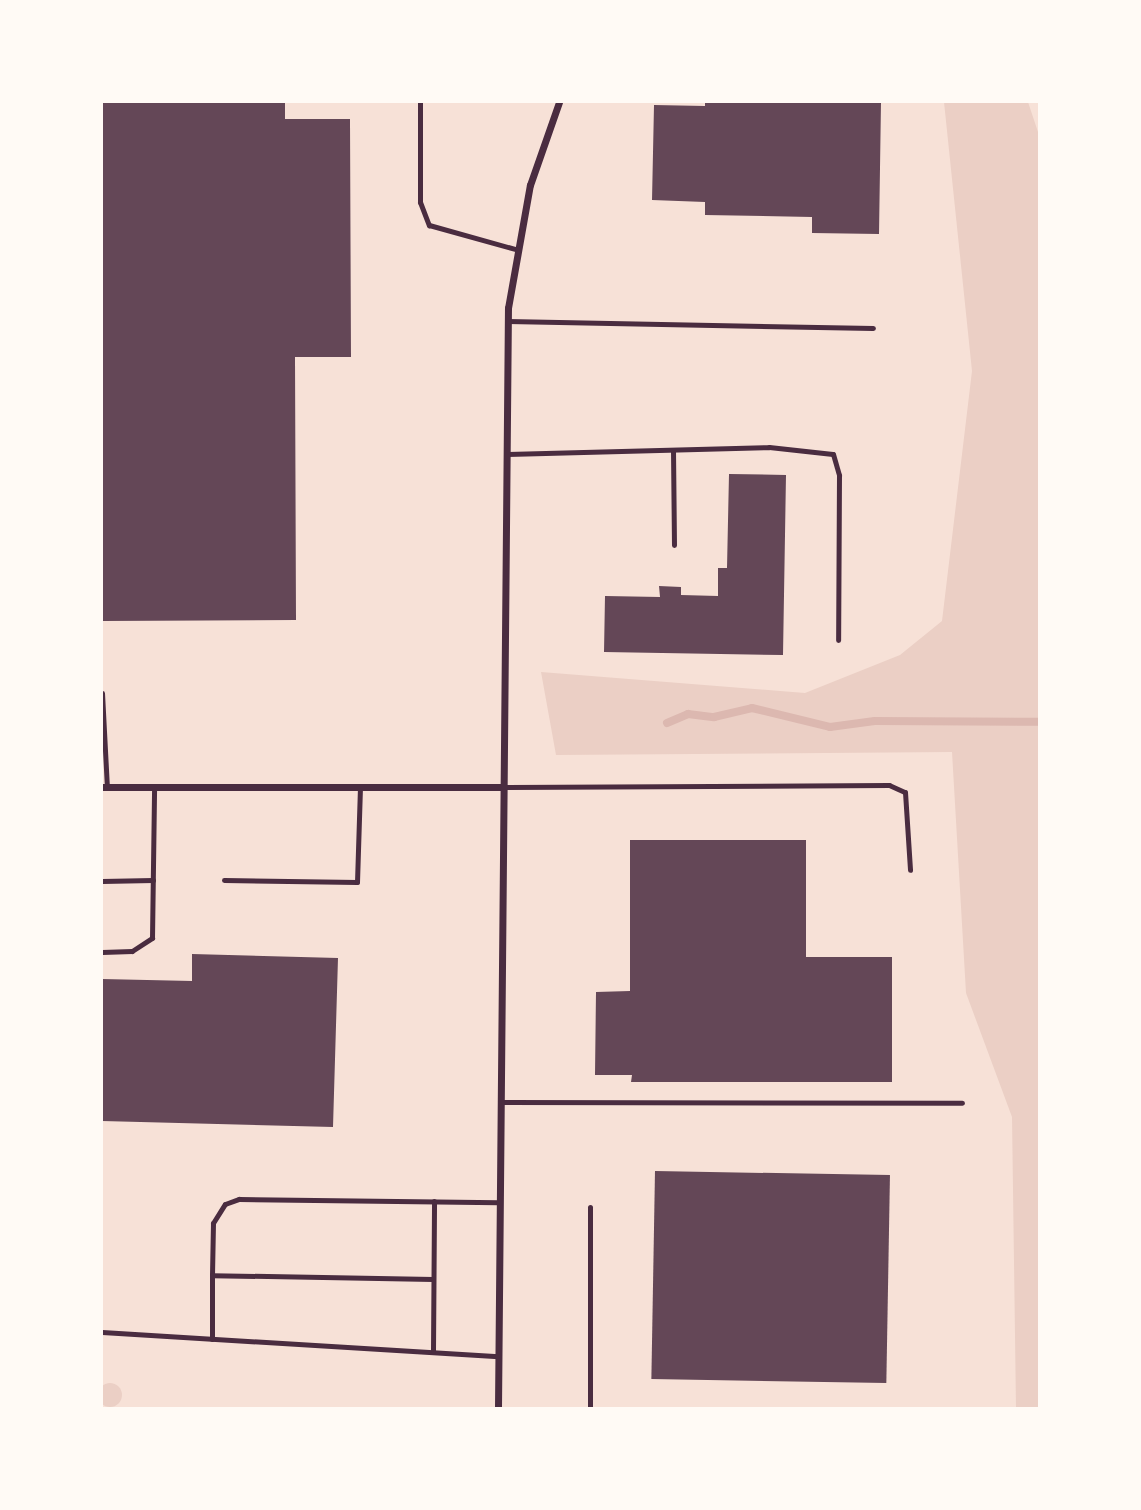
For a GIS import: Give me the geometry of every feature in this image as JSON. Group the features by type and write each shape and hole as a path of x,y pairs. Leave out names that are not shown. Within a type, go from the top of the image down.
{"street":[{"path":"498,1409 507,321 515,249 541,144 559,102"},
{"path":"104,788 502,787"}],"lane":[{"path":"420,102 420,202 429,225 515,249"},
{"path":"507,321 873,328"},
{"path":"507,454 769,447 833,454 839,475 838,640"},
{"path":"673,450 674,545"},
{"path":"102,693 104,788"},
{"path":"502,787 889,785 905,792 911,870"},
{"path":"102,952 132,951 152,938 154,787"},
{"path":"224,880 357,882 360,787"},
{"path":"102,881 153,880"},
{"path":"500,1102 961,1103"},
{"path":"212,1339 216,1213 239,1199 498,1202"},
{"path":"433,1351 434,1201"},
{"path":"590,1207 590,1409"},
{"path":"212,1275 433,1279"},
{"path":"102,1332 498,1356"}],"shaded area":[{"path":"944,102 1028,102 1039,135 1039,1408 1016,1408 1012,1117 966,993 952,752 556,755 541,672 805,693 900,655 942,621 972,371"},
{"path":"110,1383 121,1390 122,1395 115,1406 110,1407 99,1400 98,1395 105,1384"}],"building":[{"path":"102,102 285,102 285,119 350,119 351,357 295,357 296,620 102,621"},
{"path":"705,102 881,102 879,234 812,233 812,217 705,215 705,202 652,200 654,105 705,106"},
{"path":"729,474 786,475 783,655 604,652 605,596 660,597 659,586 681,587 681,595 718,596 718,568 727,568"},
{"path":"630,840 806,840 806,957 892,957 892,1082 631,1082 632,1075 595,1075 596,992 630,991"},
{"path":"192,954 338,958 333,1127 102,1121 102,979 192,981"},
{"path":"655,1171 890,1175 886,1383 651,1379"}],"waterway":[{"path":"667,723 688,714 714,717 752,708 830,727 875,721 1040,722"}]}
